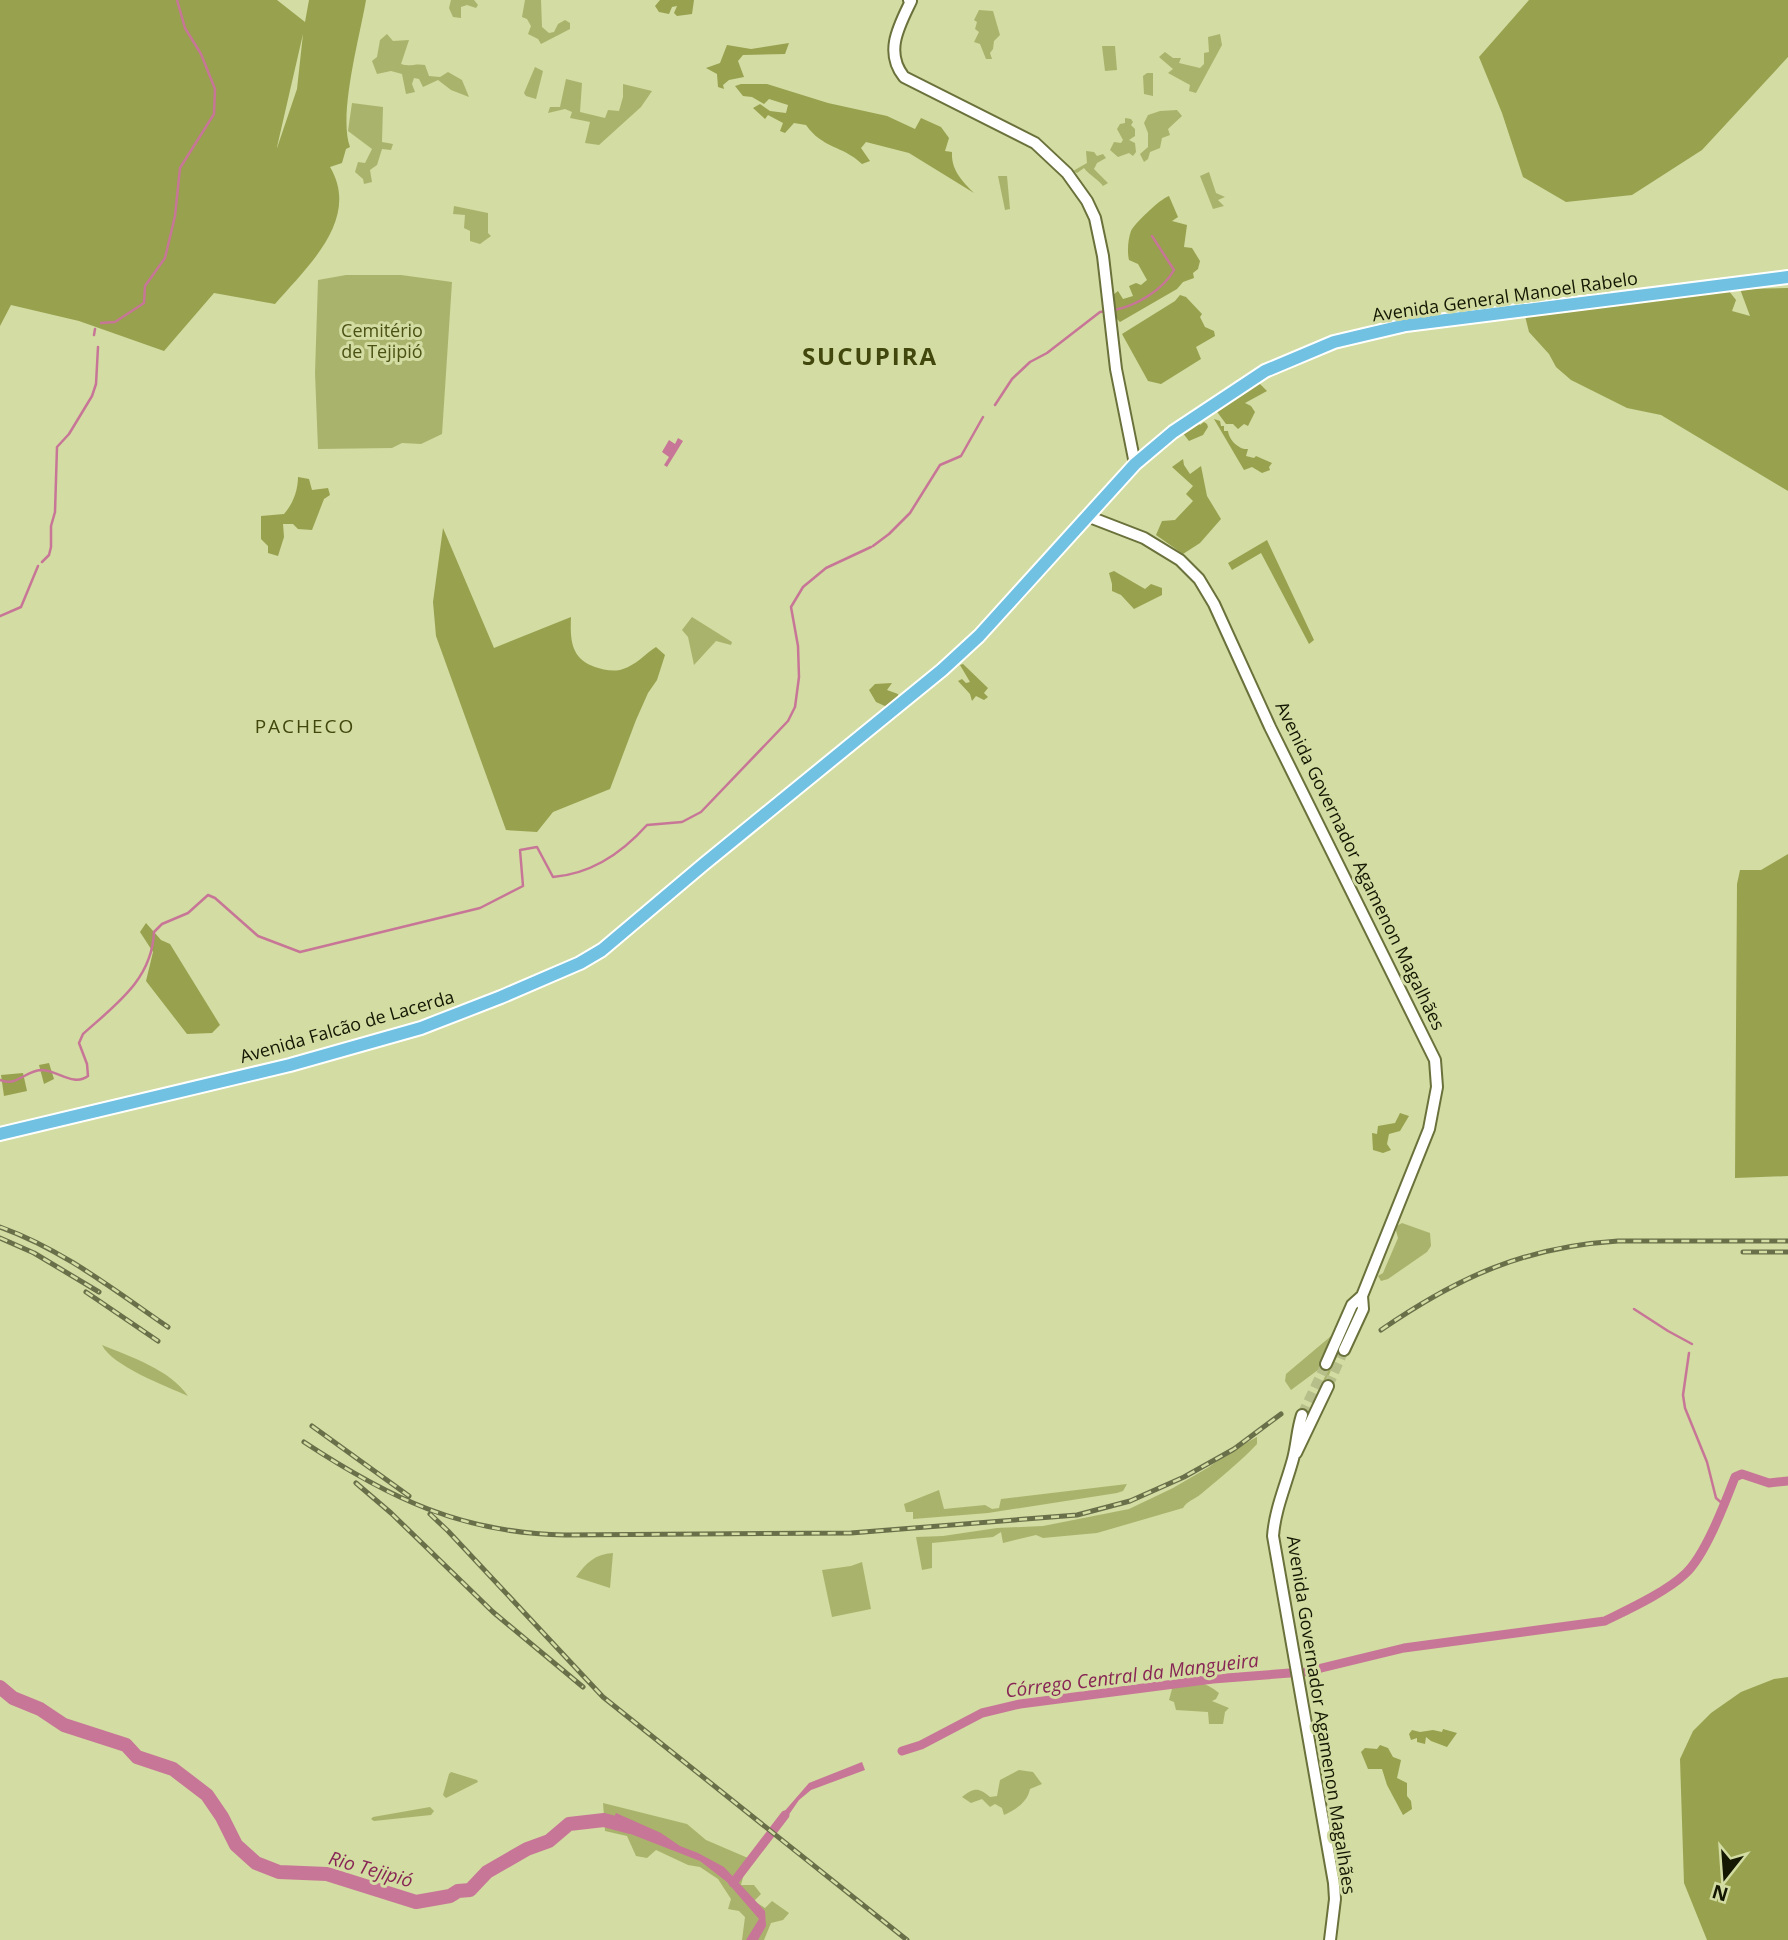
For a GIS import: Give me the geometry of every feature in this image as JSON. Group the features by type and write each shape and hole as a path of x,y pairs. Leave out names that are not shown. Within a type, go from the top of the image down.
{"main road":[{"path":"909,0 911,1 893,46 898,70 912,82 1035,143 1067,173 1087,201 1095,218 1120,395 1135,464"},
{"name":"Avenida General Manoel Rabelo","path":"870,730 979,636 1135,464 1173,432 1265,371 1334,342 1406,325 1788,277"},
{"name":"Avenida Governador Agamenon Magalhães","path":"1087,516 1144,538 1180,560 1199,579 1250,680 1269,727 1435,1060 1437,1087 1429,1129 1362,1296 1352,1306 1326,1364"},
{"name":"Avenida Falcão de Lacerda","path":"0,1134 290,1065 421,1028 558,974 603,950 704,864 870,730"},
{"name":"Avenida Governador Agamenon Magalhães","path":"1344,1350 1363,1308 1362,1296"},
{"name":"Avenida Governador Agamenon Magalhães","path":"1328,1386 1294,1455 1277,1512 1273,1536 1334,1882 1334,1913 1330,1940"},
{"name":"Avenida Governador Agamenon Magalhães","path":"1294,1455 1295,1439 1303,1415"}],"green space":[{"path":"0,0 277,0 305,22 309,0 366,0 348,96 347,133 350,147 346,149 342,163 330,167 338,186 339,205 335,223 315,258 275,304 214,293 164,351 79,321 11,305 0,326","holes":["303,34 297,89 277,148"]},
{"path":"451,0 474,0 478,5 476,8 467,5 461,7 461,18 453,17 449,8"},
{"path":"525,0 541,0 542,27 549,33 554,32 558,24 565,20 570,23 570,29 541,44 538,39 528,34 531,26 527,19 522,17"},
{"path":"660,0 694,0 692,14 677,16 674,13 677,6 672,7 669,14 659,12 655,6"},
{"path":"1529,0 1788,0 1788,57 1702,150 1632,195 1566,202 1523,177 1502,113 1479,57"},
{"path":"979,10 993,11 1000,35 994,41 990,53 992,59 986,59 980,44 974,42 979,32 975,29 977,22 974,20"},
{"path":"387,34 393,41 409,40 401,64 425,65 429,76 440,77 448,72 462,80 469,97 451,90 438,80 423,87 419,79 414,78 412,84 415,92 406,94 402,74 391,71 377,74 372,61 377,57 380,40"},
{"path":"1220,34 1222,45 1196,93 1189,91 1190,85 1168,73 1173,69 1159,57 1165,52 1173,58 1181,58 1179,63 1200,68 1204,64 1204,53 1209,52 1208,37"},
{"path":"789,43 785,54 743,55 738,61 744,77 729,80 723,85 724,89 718,87 717,74 706,68 720,63 727,45 751,49"},
{"path":"1102,46 1115,46 1117,70 1105,71"},
{"path":"535,67 543,71 536,99 524,93"},
{"path":"1153,73 1153,96 1144,94 1143,76"},
{"path":"566,79 582,83 580,112 605,118 608,110 619,111 623,84 652,91 641,107 599,145 585,143 590,122 570,118 572,112 565,109 548,113 550,107 560,107"},
{"path":"767,84 828,103 887,116 915,129 921,118 941,127 949,138 945,151 952,152 955,170 974,193 909,153 866,142 861,148 870,161 862,164 819,139 806,125 794,123 785,133 780,131 783,123 768,115 765,119 753,108 760,104 770,111 786,113 788,105 769,99 764,104 752,97 743,96 735,86"},
{"path":"352,103 383,107 382,142 393,144 391,150 382,149 377,165 370,170 372,182 364,184 363,179 355,172 358,162 365,163 372,149 348,131"},
{"path":"1177,110 1182,116 1168,129 1170,135 1162,138 1160,148 1150,152 1144,162 1140,154 1148,147 1148,133 1144,123 1148,115"},
{"path":"1125,118 1133,122 1131,125 1135,129 1135,136 1129,140 1135,143 1136,152 1133,156 1129,153 1118,157 1110,150 1114,142 1121,143 1123,140 1117,129 1120,124 1125,123"},
{"path":"1086,151 1094,152 1097,156 1103,154 1106,158 1097,163 1094,169 1108,183 1103,186 1084,168 1077,173 1073,171 1087,163"},
{"path":"1209,172 1216,193 1225,197 1218,200 1224,206 1213,209 1200,176"},
{"path":"998,176 1007,176 1010,209 1005,210"},
{"path":"1169,196 1178,217 1172,221 1187,225 1184,247 1192,248 1200,261 1198,269 1193,273 1194,278 1183,282 1177,289 1120,322 1115,317 1113,295 1118,291 1123,299 1133,296 1129,286 1136,283 1141,285 1147,280 1138,264 1129,260 1131,231 1148,212"},
{"path":"454,206 488,213 488,233 491,236 480,244 470,241 470,231 464,228 465,215 453,214"},
{"name":"Cemitério de Tejipió","path":"346,275 401,275 452,282 442,434 421,444 402,443 392,448 318,449 315,373 318,280"},
{"path":"1788,288 1788,491 1661,415 1627,408 1571,380 1556,367 1549,354 1529,332 1525,316 1729,291 1736,300 1732,311 1750,316 1740,289"},
{"path":"1180,295 1186,297 1202,314 1200,317 1205,327 1214,331 1215,336 1196,347 1201,359 1161,384 1148,381 1122,334 1175,301"},
{"path":"1259,383 1267,391 1245,403 1255,412 1248,426 1244,424 1238,429 1233,424 1226,424 1215,409"},
{"path":"1214,419 1220,421 1224,431 1228,431 1235,444 1248,449 1246,456 1256,456 1272,463 1270,470 1262,473 1252,467 1244,470"},
{"path":"1197,421 1200,425 1204,422 1208,427 1203,435 1189,441 1182,432"},
{"path":"1183,459 1190,474 1201,466 1207,496 1221,519 1200,543 1183,554 1156,535 1162,521 1175,520 1193,501 1186,494 1193,486 1172,467"},
{"path":"298,477 309,479 312,490 328,488 330,495 324,499 312,530 283,524 284,537 278,556 268,553 268,546 261,539 261,516 284,514 294,497"},
{"path":"443,528 494,648 571,617 574,648 581,659 595,667 623,669 656,647 665,655 657,680 636,720 610,789 553,812 537,832 506,830 436,636 433,602"},
{"path":"1267,540 1314,640 1309,644 1261,553 1232,570 1228,563"},
{"path":"1114,571 1145,589 1151,584 1162,588 1162,595 1134,609 1121,595 1112,591 1109,573"},
{"path":"692,617 732,642 731,645 716,641 694,665 688,637 682,630"},
{"path":"963,664 988,688 984,693 988,697 984,700 976,696 972,701 970,694 958,681 962,679 966,683 970,682 960,665"},
{"path":"892,683 887,690 898,694 899,699 887,707 876,702 869,690 875,684"},
{"path":"1788,854 1788,1176 1735,1178 1737,884 1740,870 1761,870"},
{"path":"146,923 161,940 170,944 220,1025 212,1033 187,1034 146,981 153,952 140,932"},
{"path":"49,1063 54,1079 44,1084 39,1065"},
{"path":"23,1073 27,1091 4,1096 1,1075"},
{"path":"1400,1113 1409,1116 1400,1131 1389,1134 1387,1144 1391,1150 1383,1153 1373,1150 1372,1133 1377,1134 1378,1126 1395,1123"},
{"path":"1402,1223 1430,1233 1431,1246 1427,1252 1381,1281 1378,1276 1383,1273 1398,1238 1395,1227"},
{"path":"1356,1307 1316,1405 1310,1410"},
{"path":"1337,1331 1322,1367 1291,1390 1285,1381 1286,1374"},
{"path":"102,1345 160,1371 171,1378 188,1396 128,1368"},
{"path":"1257,1437 1257,1444 1244,1457 1183,1508 1097,1533 1043,1538 1036,1535 1003,1543 1001,1532 993,1537 932,1543 932,1568 922,1570 916,1537 1043,1526 1129,1509 1173,1488"},
{"path":"1127,1484 1123,1491 1117,1493 988,1513 913,1519 913,1512 906,1512 904,1504 939,1490 944,1509 985,1505 992,1509 999,1508 1001,1499"},
{"path":"613,1553 610,1588 576,1577 591,1560"},
{"path":"862,1562 871,1609 832,1617 822,1570"},
{"path":"1788,1677 1788,1940 1707,1940 1684,1883 1680,1759 1693,1731 1711,1713 1741,1692 1774,1679"},
{"path":"1175,1678 1198,1682 1219,1693 1212,1701 1229,1708 1225,1712 1223,1724 1209,1724 1208,1712 1176,1710 1174,1702 1169,1700"},
{"path":"1443,1729 1457,1733 1447,1747 1426,1737 1425,1744 1417,1742 1417,1738 1411,1740 1409,1734 1412,1730 1442,1732"},
{"path":"1380,1745 1388,1748 1393,1757 1401,1760 1397,1778 1407,1783 1407,1796 1412,1809 1403,1815 1382,1769 1368,1769 1361,1752 1365,1748 1377,1749"},
{"path":"1019,1770 1033,1772 1042,1784 1030,1789 1024,1802 1004,1815 1002,1808 995,1804 990,1807 982,1799 971,1803 962,1797 976,1790 990,1797 997,1796 1000,1780"},
{"path":"451,1772 478,1782 446,1798 443,1795"},
{"path":"603,1803 687,1824 706,1840 748,1858 741,1885 754,1885 761,1894 754,1901 765,1908 772,1901 789,1913 783,1920 771,1923 764,1940 742,1940 745,1917 739,1911 728,1909 731,1899 718,1879 700,1867 688,1865 656,1850 647,1858 636,1856 627,1836 605,1831"},
{"path":"430,1807 434,1811 431,1815 374,1821 371,1819 373,1817"}],"shaded area":[{"path":"678,438 683,441 667,467 664,465 669,457 662,452 669,440 675,444"},
{"path":"862,1762 865,1770 811,1790 799,1800 781,1826 776,1821 809,1783"},
{"path":"616,1813 661,1833 680,1846 724,1867 765,1911 766,1926 758,1940 746,1940 759,1919 727,1882 700,1861 610,1826"}],"waterway":[{"path":"101,323 115,322 144,303 145,286 165,258 175,216 180,168 214,114 215,89 201,54 185,28 177,0"},
{"path":"1114,310 1148,296 1163,284 1174,270 1152,236"},
{"path":"995,405 1012,379 1030,362 1047,353 1100,312 1107,311"},
{"path":"94,335 95,329"},
{"path":"42,562 49,555 51,547 57,447 69,434 92,396 96,384 98,347"},
{"path":"873,546 910,513 940,465 961,456 983,417"},
{"path":"0,1080 11,1082 41,1070 77,1080 88,1076 87,1064 79,1043 83,1034 119,1002 139,978 152,949 154,932 162,924 188,913 208,895 215,898 258,936 300,952 480,908 523,886 520,850 537,847 553,877 567,875 592,867 616,853 647,825 682,822 701,812 788,721 795,707 799,677 798,646 791,607 803,587 826,568 871,547"},
{"path":"0,616 21,607 38,566"},
{"path":"1634,1309 1692,1344"},
{"path":"1689,1353 1683,1395 1685,1408 1707,1462 1716,1498 1724,1505"},
{"name":"Córrego Central da Mangueira","path":"1305,1672 1404,1648 1605,1621 1647,1600 1685,1574 1700,1555 1714,1528 1735,1477 1742,1474 1769,1483 1788,1481"},
{"name":"Córrego Central da Mangueira","path":"902,1751 921,1745 982,1713 1020,1704 1213,1679 1290,1673"},
{"name":"Rio Tejipió","path":"0,1687 13,1698 40,1709 64,1725 126,1745 137,1757 173,1769 207,1795 236,1845 256,1863 279,1872 327,1874 416,1902 470,1890 487,1872 527,1849 549,1841 569,1824 604,1820 630,1827"},
{"name":"Córrego Central da Mangueira","path":"733,1883 785,1815"}],"tunnel":[{"path":"1328,1386 1344,1350"},
{"path":"1302,1415 1326,1364"}],"railway":[{"path":"0,1227 66,1259 168,1327"},
{"path":"0,1238 34,1253 99,1292"},
{"path":"1381,1330 1465,1280 1493,1268 1552,1250 1618,1241 1788,1241"},
{"path":"1743,1252 1788,1252"},
{"path":"86,1292 158,1341"},
{"path":"304,1442 397,1496 427,1509 492,1528 565,1535 851,1533 1077,1515 1130,1501 1184,1477 1234,1449 1281,1414"},
{"path":"312,1426 409,1496"},
{"path":"356,1483 391,1513 493,1612 583,1687"},
{"path":"430,1514 603,1697 907,1940"}],"district":[{"name":"SUCUPIRA","path":"870,357"},
{"name":"PACHECO","path":"305,726"}]}
